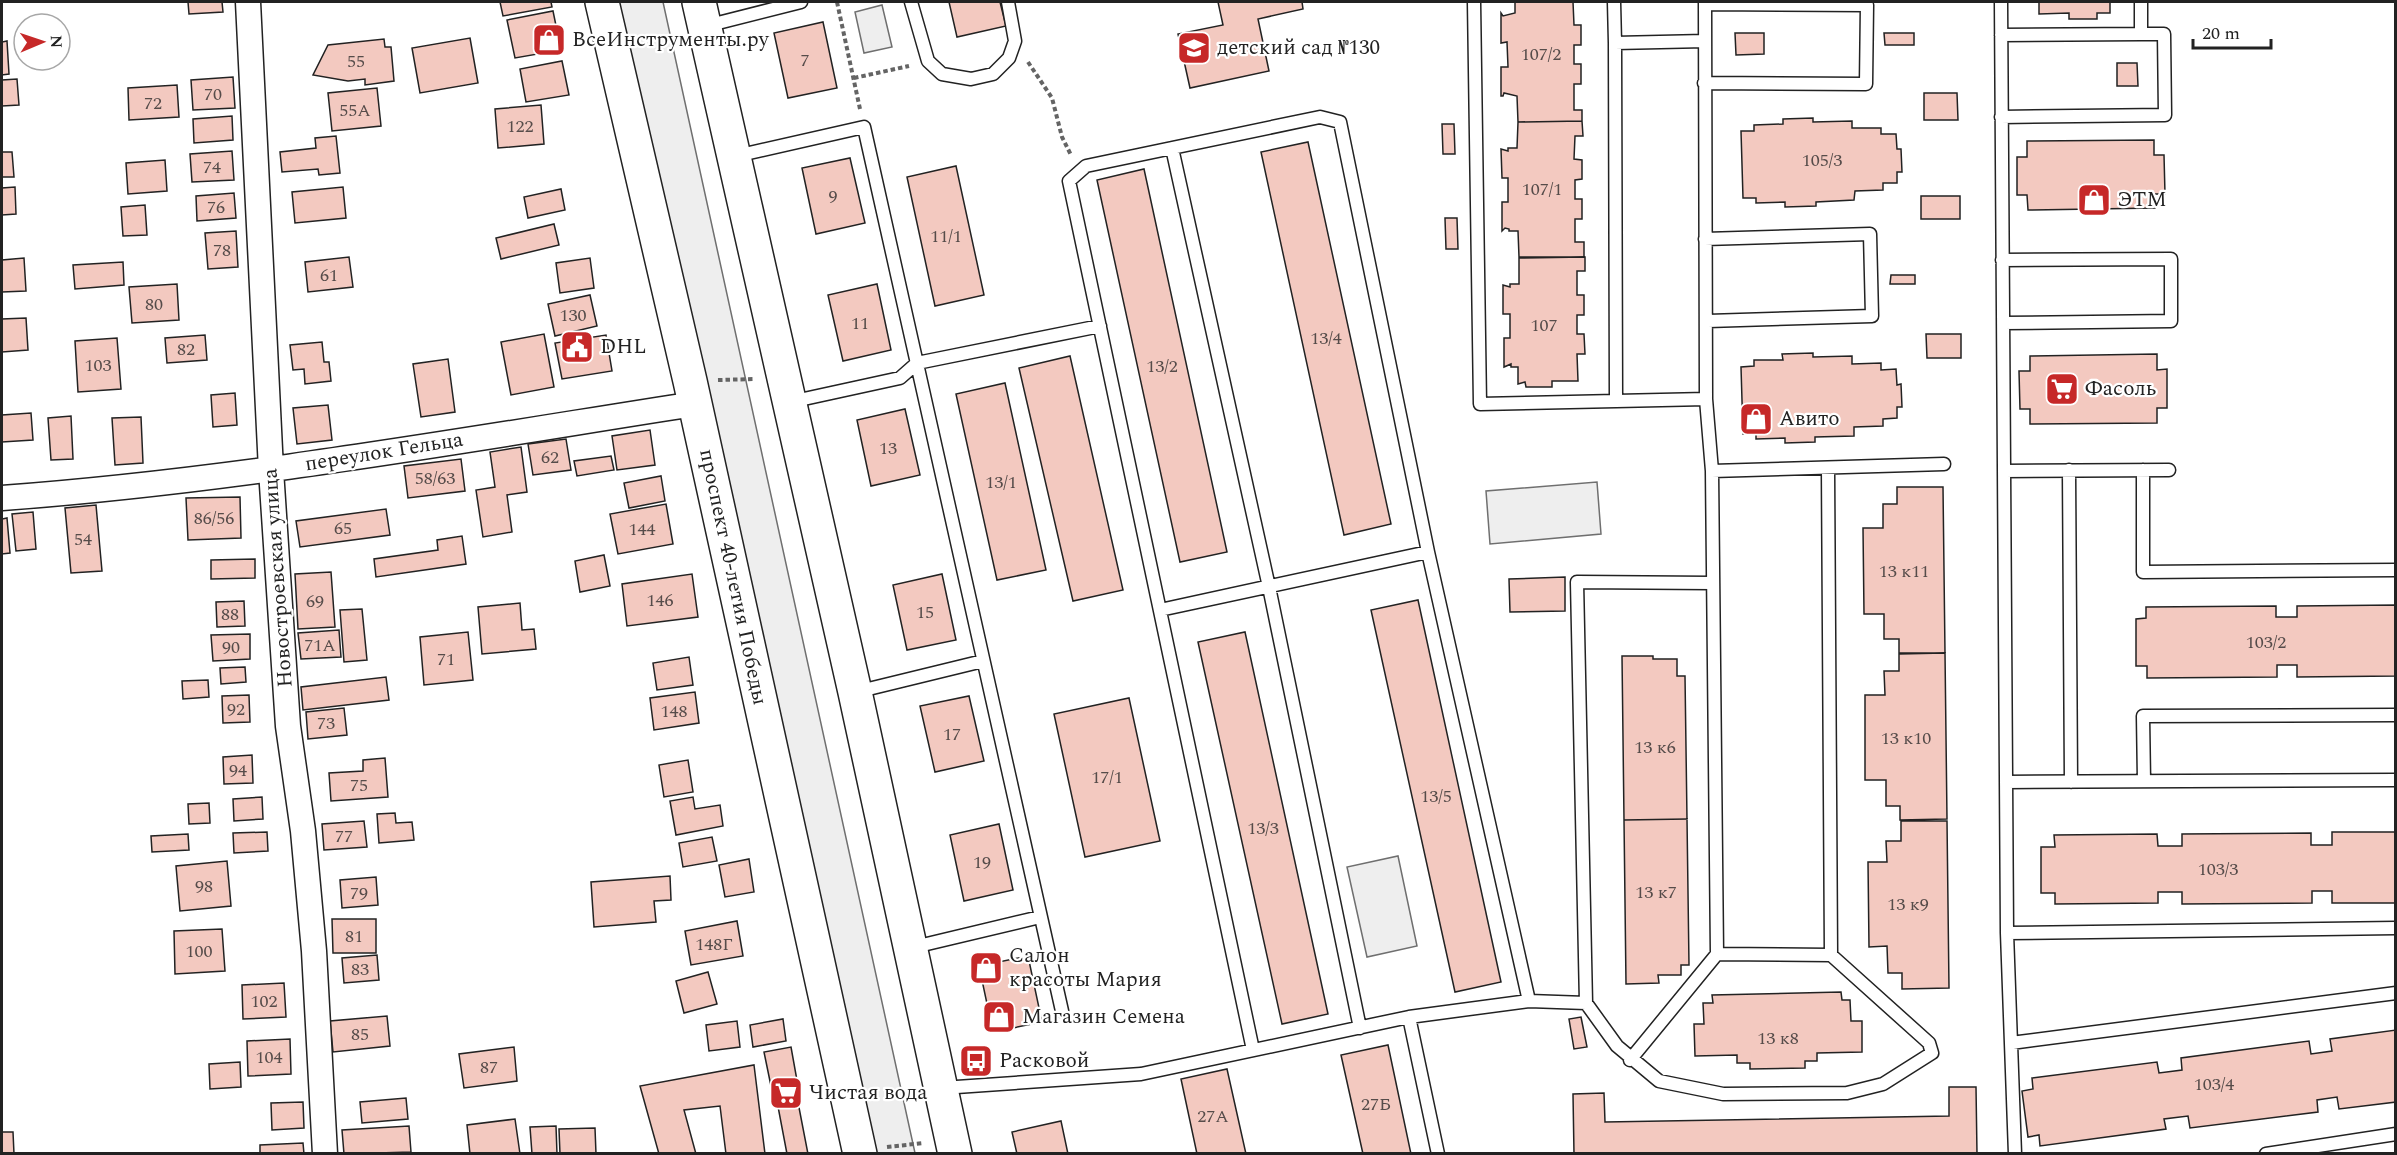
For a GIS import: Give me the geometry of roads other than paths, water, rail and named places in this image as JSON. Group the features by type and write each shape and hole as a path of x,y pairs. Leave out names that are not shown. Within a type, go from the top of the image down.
{"main road":[{"name":"проспект 40-летия Победы","path":"602,2 692,392 860,1152"},
{"path":"702,14 855,692 953,1146"}],"street":[{"name":"Новостроевская улица","path":"249,2 271,470 288,726 303,831 314,951 325,1154"},
{"name":"переулок Гельца","path":"2,498 110,490 271,470 692,392"}],"lane":[{"path":"702,14 801,2"},
{"path":"911,2 928,61 942,74 971,80 993,74 1009,58 1015,41 1008,2"},
{"path":"1474,2 1480,404 1706,399"},
{"path":"1614,2 1617,401"},
{"path":"2001,2 2007,933 2015,1154"},
{"path":"2141,2 2141,34"},
{"path":"1630,1060 1718,954 1712,471 1706,399 1708,321 1705,239 1704,83 1705,3 1867,5 1866,84 1704,83"},
{"path":"2001,35 2164,34 2165,115 2001,117"},
{"path":"1615,43 1705,41"},
{"path":"1253,1050 1069,181 1086,166 1320,117 1340,122 1428,552 1529,1001"},
{"path":"734,157 864,128 1062,1011"},
{"path":"1172,148 1269,587 1360,1028"},
{"path":"1705,239 1870,234 1872,316 1708,321"},
{"path":"2002,261 2171,259 2171,321 2003,323"},
{"path":"786,390 900,378 917,363 1100,326"},
{"path":"1712,471 1944,464"},
{"path":"1828,468 1831,955"},
{"path":"2069,470 2071,782"},
{"path":"2143,470 2143,572 2396,570"},
{"path":"2004,471 2169,470"},
{"path":"1160,609 1428,552"},
{"path":"1712,583 1577,582 1586,1003 1617,1046 1630,1060 1659,1082 1723,1094 1847,1093 1883,1084 1932,1053 1929,1043 1831,955 1718,954"},
{"path":"855,692 983,661"},
{"path":"2144,781 2144,716 2396,715"},
{"path":"2006,782 2396,780"},
{"path":"910,948 1040,917"},
{"path":"2007,933 2396,928"},
{"path":"2011,1043 2396,993"},
{"path":"941,1088 1141,1074 1409,1017 1529,1001 1586,1003"},
{"path":"1409,1017 1438,1154"},
{"path":"2266,1154 2396,1134"}],"place":[{"name":"ВсеИнструменты.ру","path":"549,40"},
{"name":"детский сад №130","path":"1194,48"},
{"name":"ЭТМ","path":"2094,200"},
{"name":"DHL","path":"577,347"},
{"name":"Фасоль","path":"2062,389"},
{"name":"Авито","path":"1756,419"},
{"name":"Салон красоты Мария","path":"986,968"},
{"name":"Магазин Семена","path":"999,1017"},
{"name":"Расковой","path":"976,1061"},
{"name":"Чистая вода","path":"786,1093"}]}
